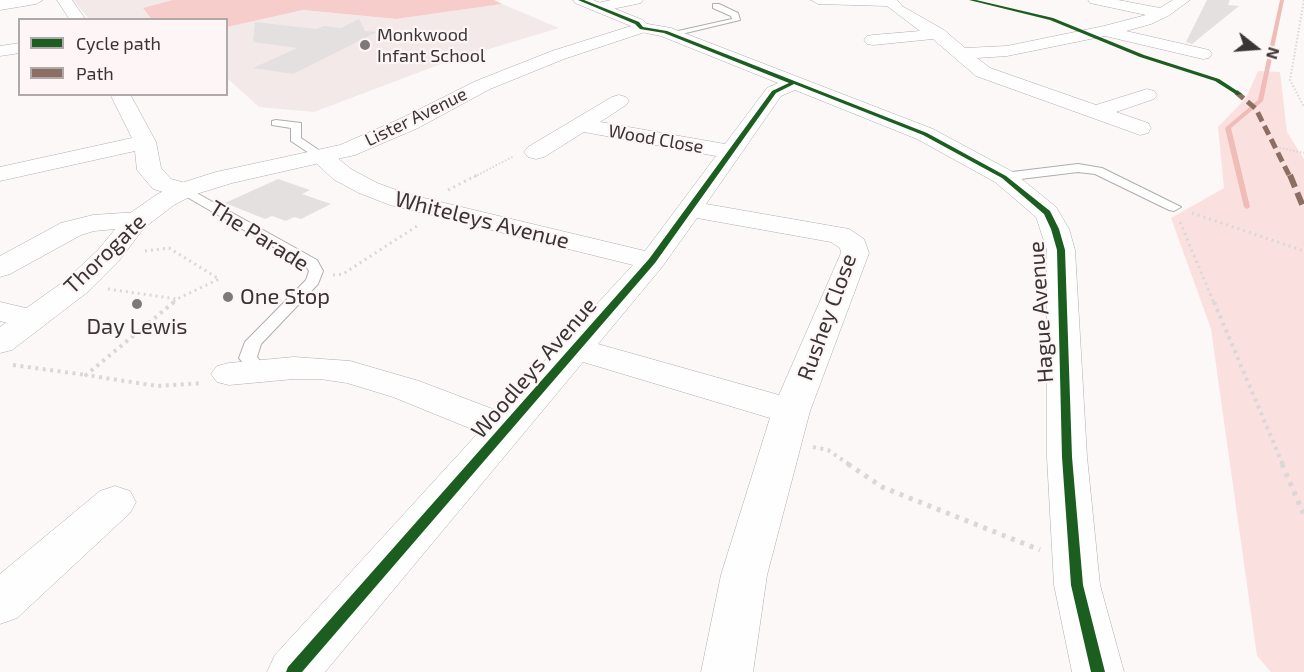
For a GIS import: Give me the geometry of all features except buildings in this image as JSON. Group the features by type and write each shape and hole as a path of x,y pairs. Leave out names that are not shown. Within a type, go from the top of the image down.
{"street":[{"path":"0,5 36,0"},
{"path":"64,0 77,18"},
{"path":"818,0 889,1 938,34 983,72 1140,128"},
{"path":"1095,0 1163,13"},
{"path":"962,53 1007,51 1104,31 1145,21 1183,0"},
{"path":"591,2 639,14"},
{"name":"Hague Avenue","path":"591,2 637,23 639,14 672,35 925,134 1004,177 1047,213 1055,229 1061,250 1067,458 1077,585 1098,672"},
{"name":"Lister Avenue","path":"184,190 225,177 322,157 372,140 483,85 558,55 639,14"},
{"path":"1104,31 1177,52 1203,54"},
{"path":"876,36 938,34"},
{"path":"0,51 18,48"},
{"name":"Woodleys Avenue","path":"293,672 652,261 692,209 774,92 793,83"},
{"path":"1118,85 1168,102"},
{"path":"1096,112 1147,95"},
{"path":"121,96 146,142 149,170 162,184 184,190"},
{"name":"Wood Close","path":"536,152 619,101"},
{"name":"Wood Close","path":"582,125 730,152"},
{"path":"0,174 146,142"},
{"name":"Whiteleys Avenue","path":"322,157 342,174 368,188 429,209 652,261"},
{"name":"Thorogate","path":"5,354 33,319 78,285 108,256 138,220 165,200 184,190"},
{"name":"Rushey Close","path":"692,209 839,235 854,245 855,253 787,425 744,575 727,672"},
{"path":"0,268 71,229 93,223 138,220"},
{"path":"0,311 33,319"},
{"path":"577,349 787,425"},
{"path":"243,372 320,368 350,372 406,389 507,429"},
{"path":"0,603 115,502"}],"lane":[{"path":"672,35 736,20 735,15 716,6"},
{"path":"276,123 297,125 295,139 322,157"},
{"path":"1004,177 1078,168 1098,171 1174,207"},
{"name":"The Parade","path":"184,190 312,263 316,271 313,281 254,342 243,372"}],"path":[{"path":"1304,0 1301,8 1301,29 1290,80 1304,107"},
{"path":"1276,147 1304,153"},
{"path":"315,277 343,274 429,209 509,157 536,152"},
{"path":"1174,207 1304,251"},
{"path":"1174,207 1304,514"},
{"path":"86,375 177,299 219,279 169,248 108,256"},
{"path":"78,285 177,299"},
{"path":"5,354 86,375 157,386 206,383 243,372"},
{"path":"787,425 882,487 1075,565"}],"shaded area":[{"path":"73,0 172,0 143,8 150,18 88,18"},
{"path":"172,0 494,0 502,4 396,19 303,10 228,27 228,18 150,18 143,8"},
{"name":"Monkwood Infant School","path":"502,4 559,28 449,61 314,112 259,107 228,79 228,27 303,10 396,19"},
{"path":"1258,71 1280,72 1287,132 1304,159 1304,672 1271,672 1257,656 1211,329 1171,218 1224,188 1218,127 1246,98"}],"waterway":[{"path":"1247,207 1228,128 1260,101 1282,0"}],"marked path":[{"path":"1236,92 1256,109 1285,164 1304,209"}],"cycle path":[{"path":"580,0 637,23 642,28 665,32 925,134 1004,177 1047,213 1055,229 1061,250 1067,457 1077,585 1098,672"},
{"path":"971,0 1051,19 1142,56 1217,80 1239,94"},
{"path":"293,672 652,261 774,92 793,83"}],"place":[{"name":"Monkwood Infant School","path":"365,45"},
{"name":"One Stop","path":"228,297"},
{"name":"Day Lewis","path":"137,304"}]}
